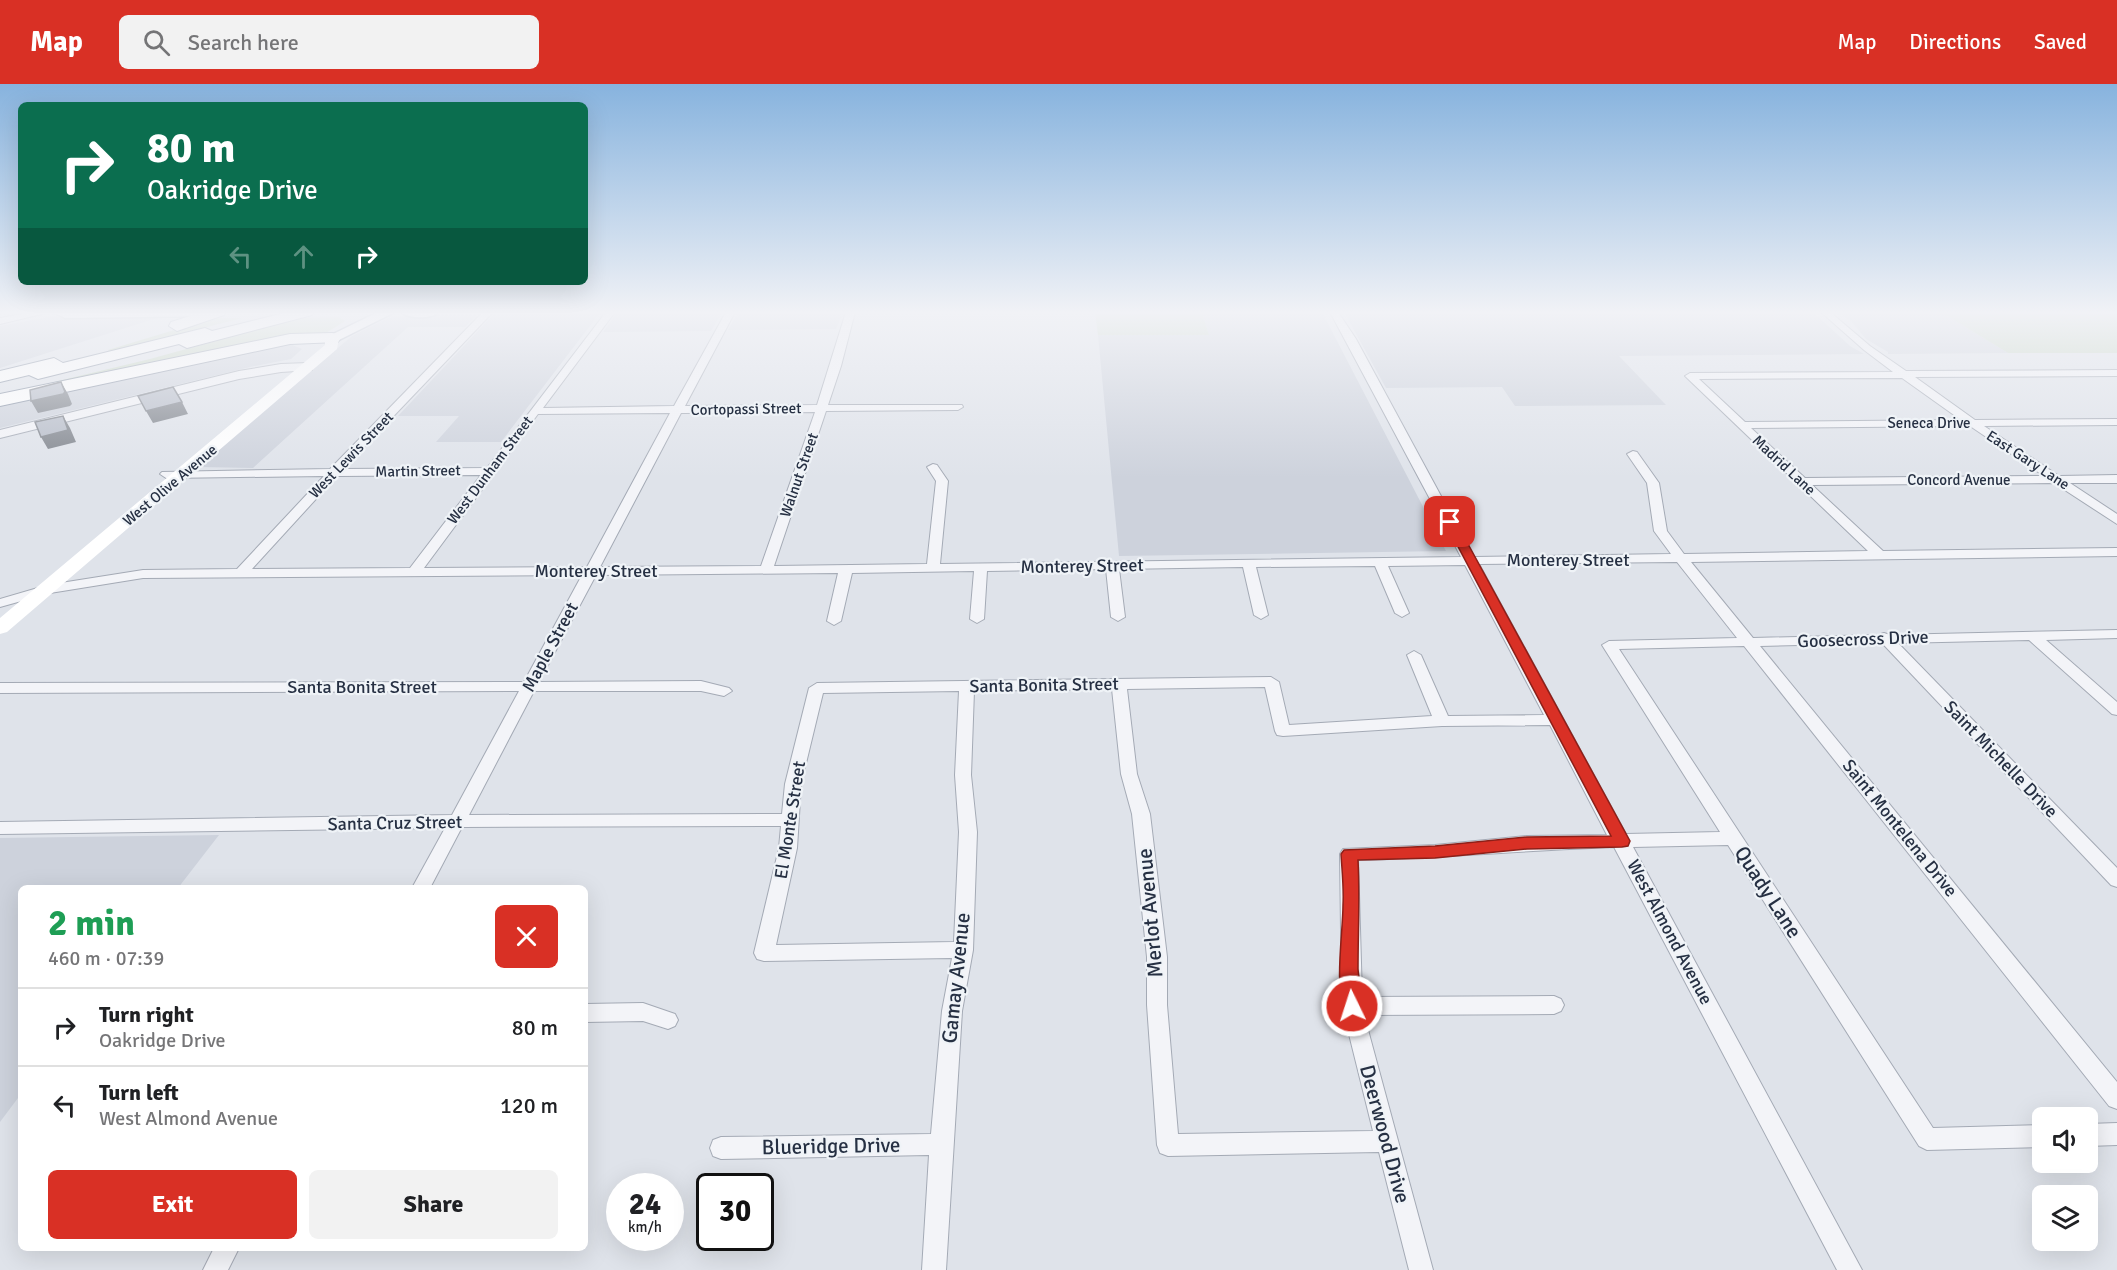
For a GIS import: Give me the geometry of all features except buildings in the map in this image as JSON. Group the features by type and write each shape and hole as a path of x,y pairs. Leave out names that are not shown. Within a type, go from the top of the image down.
{"highway":[{"path":"0,377 37,367"},
{"path":"0,382 64,367"},
{"path":"0,390 89,367"},
{"path":"0,400 156,367"}],"main road":[{"name":"West Olive Avenue","path":"0,628 48,589 175,473 300,367"},
{"name":"West Olive Avenue","path":"0,611 8,601 175,473"}],"street":[{"path":"0,434 239,375 297,367"},
{"name":"West Lewis Street","path":"240,574 435,367"},
{"name":"West Dunham Street","path":"414,572 568,367"},
{"name":"Maple Street","path":"423,885 702,367"},
{"name":"Walnut Street","path":"766,570 834,367"},
{"name":"West Almond Avenue","path":"1366,367 1850,1270"},
{"name":"East Gary Lane","path":"1894,367 1972,423 2059,479 2117,520"},
{"path":"1904,374 2117,373"},
{"name":"Madrid Lane","path":"1878,554 1690,376 1904,374"},
{"name":"Cortopassi Street","path":"535,411 958,407"},
{"name":"Seneca Drive","path":"1741,425 2117,422"},
{"name":"Saint Montelena Drive","path":"1633,454 1652,480 1656,494 1658,526 1681,559 1751,642 2117,1099"},
{"path":"933,467 942,481 933,568"},
{"name":"Martin Street","path":"175,473 490,471"},
{"name":"Concord Avenue","path":"1801,482 2117,479"},
{"name":"Monterey Street","path":"8,601 48,589 143,574 590,572 2117,552"},
{"path":"1380,562 1402,613"},
{"path":"1249,564 1262,615"},
{"path":"1113,566 1118,617"},
{"path":"977,619 981,567"},
{"path":"834,621 846,568"},
{"name":"Goosecross Drive","path":"1609,645 2117,634"},
{"path":"2032,635 2117,710"},
{"name":"Saint Michelle Drive","path":"1884,638 2117,880"},
{"name":"Quady Lane","path":"1609,645 1927,1139 2032,1136"},
{"path":"1414,655 1442,721 1557,720"},
{"name":"Santa Bonita Street","path":"817,688 1271,682 1283,731 1442,721"},
{"name":"Merlot Avenue","path":"1119,684 1128,774 1141,814 1155,945 1157,1005 1168,1145 1387,1140"},
{"name":"Santa Bonita Street","path":"0,688 701,686 724,691"},
{"name":"Gamay Avenue","path":"934,1270 952,1011 963,950 968,832 963,775 967,686"},
{"name":"El Monte Street","path":"817,688 793,784 788,848 764,952 963,950"},
{"name":"Santa Cruz Street","path":"0,828 790,819"},
{"path":"1622,841 1733,838"},
{"name":"Deerwood Drive","path":"1422,1270 1352,1006 1349,970 1352,904 1349,854 1435,852 1527,843 1622,841"},
{"path":"1352,1006 1554,1005"},
{"path":"588,1013 643,1012 668,1020"},
{"path":"2098,1135 2117,1134"},
{"name":"Blueridge Drive","path":"721,1148 941,1144"},
{"path":"215,1270 225,1251"}],"shaded area":[{"path":"181,367 249,367 0,428 0,406"},
{"path":"315,367 364,367 253,468 200,467"},
{"path":"444,367 558,367 501,442 436,442 459,416 398,416"},
{"path":"1101,367 1351,367 1446,551 1119,556"},
{"path":"1375,367 1630,367 1666,405 1515,406 1502,387 1386,388"},
{"path":"219,835 180,885 18,885 18,1098 0,1122 0,838"}],"green space":[{"path":"115,367 145,367 0,395"}],"route":[{"path":"1352,1006 1349,970 1352,904 1349,854 1435,852 1527,843 1622,841 1450,522"}]}
